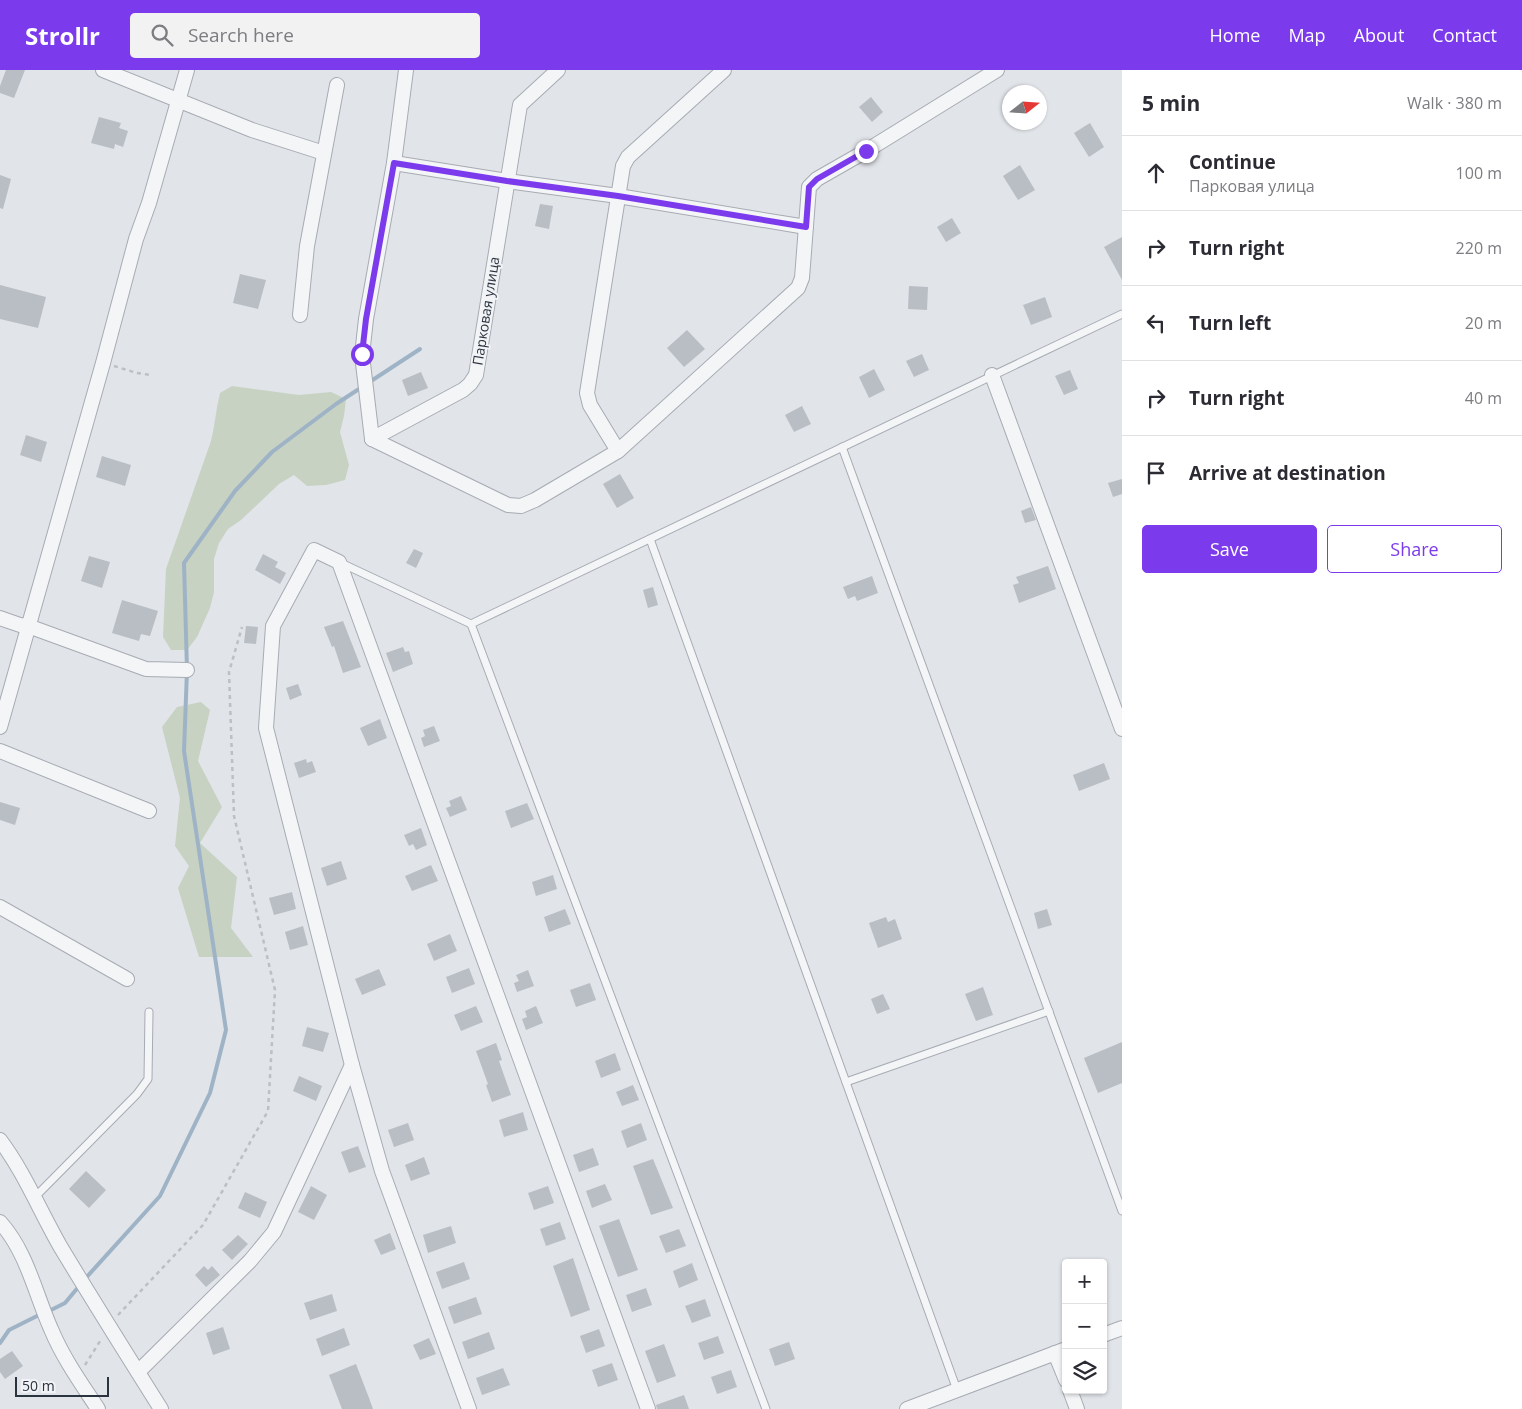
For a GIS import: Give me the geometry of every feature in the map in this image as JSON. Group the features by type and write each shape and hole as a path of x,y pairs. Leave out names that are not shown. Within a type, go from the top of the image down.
{"street":[{"path":"103,70 252,130 324,153"},
{"path":"0,727 103,363 136,239 149,203 187,70"},
{"path":"406,70 394,163 366,319 362,354 372,439 508,505 521,506 535,500 618,451 798,288 802,278 809,187 817,179 997,70"},
{"name":"Парковая улица","path":"372,439 463,390 476,375 520,105 558,70"},
{"path":"618,451 590,405 587,393 624,166 628,157 724,70"},
{"path":"300,315 307,246 337,85"},
{"path":"394,163 618,196 806,227"},
{"path":"992,375 1122,729"},
{"path":"469,1409 382,1171 352,1065 266,728 273,626 314,550 339,562 648,1409"},
{"path":"0,618 28,626 146,669 187,670"},
{"path":"0,751 149,811"},
{"path":"0,907 127,978"},
{"path":"138,1372 250,1261 274,1232 352,1065"},
{"path":"0,1140 109,1328 161,1409"},
{"path":"0,1222 12,1234 25,1260 45,1313 65,1358 98,1409"},
{"path":"1107,1334 1122,1328"},
{"path":"913,1408 1061,1351"},
{"path":"1071,1394 1077,1409"}],"lane":[{"path":"471,624 1122,314"},
{"path":"842,447 1122,1210"},
{"path":"650,539 957,1390"},
{"path":"339,562 471,624 766,1409"},
{"path":"846,1082 1049,1011"},
{"path":"34,1198 137,1094 148,1079 149,1012"}],"path":[{"path":"103,363 151,375"},
{"path":"77,1377 116,1317 203,1225 268,1111 276,990 234,816 229,672 242,627"}],"green space":[{"path":"232,386 299,395 331,392 346,399 340,432 349,465 345,480 326,485 307,486 294,475 279,484 241,520 228,529 219,543 214,559 214,592 210,608 197,637 187,650 171,650 163,637 166,569 211,441 220,393"},
{"path":"201,702 210,710 198,761 222,807 200,843 237,877 231,928 253,957 199,957 178,888 189,866 175,846 180,798 162,727 177,707"}],"building":[{"path":"6,70 25,70 14,98 0,93 0,86"},
{"path":"871,97 883,112 872,122 859,107"},
{"path":"99,117 121,123 119,128 128,131 123,147 115,144 114,149 91,143"},
{"path":"1090,123 1104,147 1089,157 1074,133"},
{"path":"1020,165 1035,190 1018,200 1003,176"},
{"path":"0,175 11,179 3,209 0,208"},
{"path":"540,204 553,206 549,229 535,226"},
{"path":"952,218 961,233 946,242 937,227"},
{"path":"1122,237 1122,280 1104,247"},
{"path":"240,274 266,280 258,309 233,303"},
{"path":"0,285 46,297 38,328 0,319"},
{"path":"909,286 928,287 927,310 908,309"},
{"path":"1045,297 1052,317 1031,325 1023,305"},
{"path":"687,330 705,349 684,367 667,348"},
{"path":"922,354 929,370 914,377 906,361"},
{"path":"874,369 885,390 869,398 859,377"},
{"path":"1070,370 1078,389 1064,395 1055,376"},
{"path":"421,372 428,388 408,396 402,380"},
{"path":"802,406 811,424 794,432 785,415"},
{"path":"26,435 47,442 41,462 20,455"},
{"path":"102,456 131,465 125,486 96,477"},
{"path":"620,474 634,498 617,508 603,484"},
{"path":"1122,479 1122,494 1113,497 1108,483"},
{"path":"1031,507 1036,520 1025,523 1021,511"},
{"path":"414,549 423,553 416,568 406,563"},
{"path":"263,554 278,562 275,567 286,573 280,584 255,570"},
{"path":"89,556 110,562 102,588 81,581"},
{"path":"1048,566 1056,589 1019,603 1013,585 1019,583 1016,577"},
{"path":"872,576 878,593 857,601 855,596 848,599 843,587"},
{"path":"653,587 658,605 648,608 643,590"},
{"path":"122,600 158,611 150,636 141,634 139,641 112,633"},
{"path":"343,621 361,667 343,673 334,646 332,647 324,627"},
{"path":"246,626 258,627 256,644 244,643"},
{"path":"403,647 405,652 409,651 413,664 393,672 386,653"},
{"path":"298,684 302,695 290,700 286,688"},
{"path":"380,719 387,738 368,746 360,728"},
{"path":"434,726 440,741 424,747 421,738 425,736 423,730"},
{"path":"306,759 307,763 312,761 316,772 299,778 294,763"},
{"path":"1104,763 1110,779 1079,791 1073,775"},
{"path":"461,796 467,810 450,817 446,808 451,806 449,801"},
{"path":"0,802 20,808 15,825 0,820"},
{"path":"527,803 534,819 511,828 505,811"},
{"path":"421,828 427,845 416,850 413,844 409,846 404,835"},
{"path":"341,861 347,879 327,886 321,868"},
{"path":"431,865 438,881 412,891 405,876"},
{"path":"553,875 557,889 536,896 532,882"},
{"path":"292,892 296,909 274,915 269,898"},
{"path":"565,909 571,924 549,932 544,917"},
{"path":"1047,909 1052,925 1038,929 1034,913"},
{"path":"886,917 888,922 895,919 902,939 878,948 869,923"},
{"path":"303,926 308,945 290,950 285,932"},
{"path":"450,934 457,951 434,961 427,944"},
{"path":"469,968 475,984 452,993 446,977"},
{"path":"379,969 386,985 362,995 355,979"},
{"path":"528,970 534,986 517,992 514,983 519,981 516,975"},
{"path":"590,983 596,1000 576,1007 570,990"},
{"path":"983,987 993,1015 976,1021 965,994"},
{"path":"883,994 890,1009 877,1014 871,999"},
{"path":"476,1006 483,1022 461,1031 454,1015"},
{"path":"536,1006 543,1023 526,1030 522,1019 527,1017 525,1011"},
{"path":"307,1027 329,1033 323,1052 302,1046"},
{"path":"1122,1042 1122,1083 1098,1093 1084,1058"},
{"path":"496,1043 502,1060 499,1061 511,1095 492,1102 486,1085 488,1084 476,1051"},
{"path":"615,1053 621,1070 601,1078 595,1061"},
{"path":"299,1076 322,1086 316,1101 293,1091"},
{"path":"633,1085 639,1100 622,1106 616,1092"},
{"path":"523,1112 528,1130 504,1137 499,1120"},
{"path":"408,1123 414,1140 394,1147 388,1130"},
{"path":"641,1123 647,1140 627,1148 621,1131"},
{"path":"358,1146 366,1167 349,1173 341,1152"},
{"path":"593,1148 599,1165 579,1172 573,1155"},
{"path":"424,1157 430,1174 411,1181 405,1165"},
{"path":"653,1159 673,1208 651,1215 633,1166"},
{"path":"86,1171 106,1190 89,1208 69,1189"},
{"path":"605,1184 612,1200 592,1208 586,1191"},
{"path":"311,1186 327,1195 314,1220 298,1212"},
{"path":"548,1186 554,1203 534,1210 528,1193"},
{"path":"245,1192 267,1202 260,1218 238,1208"},
{"path":"619,1219 638,1270 618,1277 599,1226"},
{"path":"560,1222 566,1239 546,1246 540,1229"},
{"path":"451,1226 456,1243 428,1253 423,1235"},
{"path":"679,1229 686,1246 666,1253 659,1236"},
{"path":"390,1233 396,1249 381,1255 374,1240"},
{"path":"238,1235 248,1244 232,1260 222,1250"},
{"path":"573,1258 590,1310 571,1317 553,1266"},
{"path":"464,1262 470,1279 442,1289 436,1272"},
{"path":"692,1263 698,1280 679,1288 673,1271"},
{"path":"204,1266 208,1270 212,1266 220,1275 206,1287 195,1275"},
{"path":"646,1288 652,1305 632,1312 626,1295"},
{"path":"332,1294 337,1311 310,1320 304,1303"},
{"path":"476,1297 482,1314 454,1324 448,1307"},
{"path":"705,1299 711,1316 692,1323 685,1306"},
{"path":"223,1327 230,1349 213,1355 206,1333"},
{"path":"344,1328 350,1345 322,1356 316,1339"},
{"path":"599,1329 605,1346 586,1353 580,1336"},
{"path":"489,1332 495,1349 468,1359 462,1342"},
{"path":"718,1336 724,1353 704,1360 698,1343"},
{"path":"429,1338 436,1354 420,1360 413,1345"},
{"path":"789,1342 795,1359 775,1366 769,1349"},
{"path":"664,1344 676,1376 657,1383 645,1351"},
{"path":"12,1351 23,1366 5,1379 0,1372 0,1359"},
{"path":"612,1363 618,1380 598,1387 592,1370"},
{"path":"356,1364 373,1409 342,1409 329,1375"},
{"path":"503,1368 510,1385 482,1395 476,1378"},
{"path":"731,1370 737,1387 717,1394 711,1377"},
{"path":"684,1395 689,1409 657,1409 656,1405"}],"waterway":[{"path":"368,383 420,349"},
{"path":"84,1280 160,1196 210,1093 226,1030 184,751 187,670 184,563 235,491 272,452 362,387"},
{"path":"47,1312 65,1303 80,1285"},
{"path":"0,1343 9,1330 41,1314"}],"route":[{"path":"362,354 366,319 394,163 618,196 806,227 809,187 817,179 866,151"}]}
